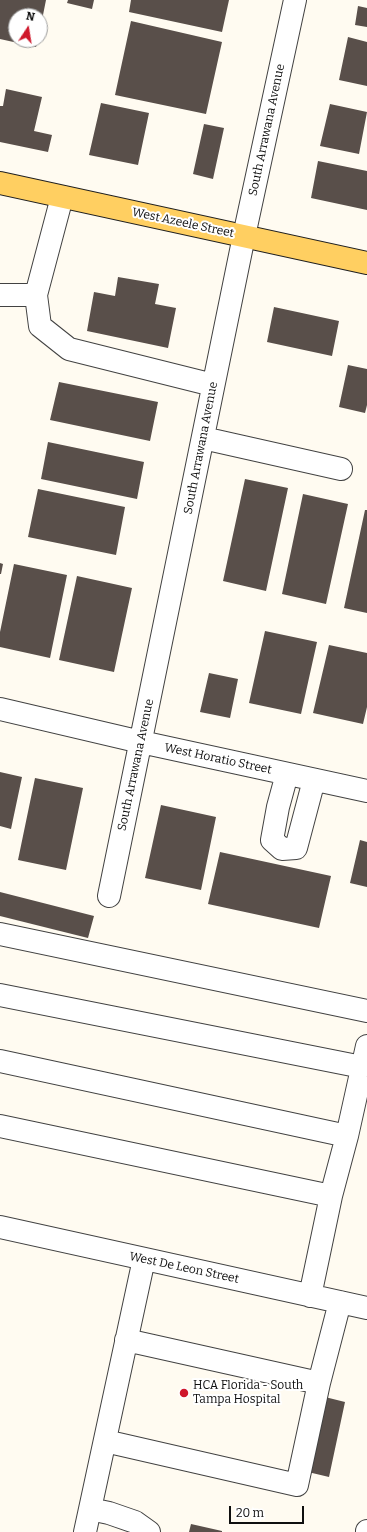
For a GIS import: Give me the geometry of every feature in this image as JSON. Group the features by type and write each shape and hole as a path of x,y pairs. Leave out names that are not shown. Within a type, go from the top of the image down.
{"main road":[{"name":"West Azeele Street","path":"0,183 367,263"}],"street":[{"name":"South Arrawana Avenue","path":"109,896 213,385 295,0"},
{"path":"62,196 36,294 40,326 69,350 213,385"},
{"path":"0,295 36,294"},
{"path":"203,438 341,469"},
{"name":"West Horatio Street","path":"0,709 141,742 367,791"},
{"path":"288,774 278,807 272,840 282,849 296,848 314,780"},
{"path":"0,934 367,1011"},
{"path":"0,995 362,1068"},
{"path":"310,1296 331,1196 347,1136 367,1046"},
{"path":"0,1061 347,1136"},
{"path":"0,1126 331,1196"},
{"name":"West De Leon Street","path":"0,1227 367,1308"},
{"path":"85,1532 144,1258"},
{"path":"105,1442 296,1485 319,1382 340,1302"},
{"path":"126,1340 319,1382"},
{"path":"90,1509 129,1519 147,1531"}],"building":[{"path":"0,0 46,0 44,8 8,8 8,41 0,39"},
{"path":"68,0 94,0 92,9 67,3"},
{"path":"131,0 229,0 222,32 129,12"},
{"path":"358,6 367,8 367,27 355,25"},
{"path":"131,21 222,42 206,114 115,95"},
{"path":"348,37 367,42 367,86 339,80"},
{"path":"6,89 42,97 34,131 52,135 48,152 0,142 0,106 3,106"},
{"path":"101,103 149,113 138,165 89,155"},
{"path":"330,104 367,112 359,154 320,146"},
{"path":"204,124 224,128 213,179 193,174"},
{"path":"318,161 367,171 367,210 311,198"},
{"path":"118,277 159,284 155,304 176,308 168,348 87,331 94,292 115,296"},
{"path":"274,307 339,321 332,356 267,342"},
{"path":"348,365 367,369 367,405 365,413 339,407"},
{"path":"59,382 158,402 150,441 50,420"},
{"path":"48,442 144,462 137,499 41,479"},
{"path":"245,479 288,488 266,591 223,581"},
{"path":"38,489 125,507 116,555 28,537"},
{"path":"303,494 348,504 326,604 282,594"},
{"path":"365,510 367,510 367,613 344,608"},
{"path":"0,563 3,564 1,574 0,574"},
{"path":"14,564 67,575 50,658 0,647 0,632"},
{"path":"77,576 132,588 114,672 59,660"},
{"path":"265,631 317,642 301,714 249,703"},
{"path":"329,645 367,653 367,707 363,724 313,713"},
{"path":"209,673 238,679 230,718 200,712"},
{"path":"0,772 22,777 11,829 0,826"},
{"path":"35,778 83,788 66,870 18,860"},
{"path":"161,805 216,817 201,890 145,878"},
{"path":"360,840 367,842 367,887 350,883"},
{"path":"220,852 331,876 319,928 208,904"},
{"path":"0,892 94,916 88,938 0,916"},
{"path":"325,1397 345,1402 329,1477 308,1472"},
{"path":"191,1524 222,1531 222,1532 189,1532"}],"place":[{"name":"HCA Florida - South Tampa Hospital","path":"184,1393"}]}
